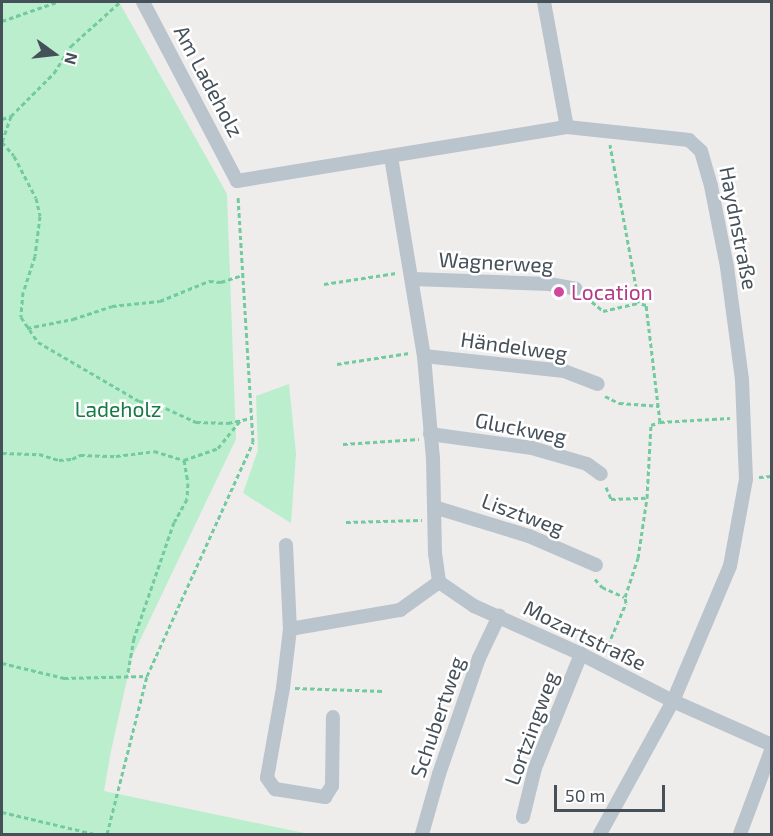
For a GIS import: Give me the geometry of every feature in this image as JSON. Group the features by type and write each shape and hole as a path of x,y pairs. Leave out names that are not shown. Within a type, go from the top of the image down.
{"street":[{"name":"Am Ladeholz","path":"143,2 237,181"},
{"path":"544,2 567,127"},
{"name":"Haydnstraße","path":"237,181 567,127 689,140 701,152 711,186 727,267 742,380 746,479 730,566 673,701 600,834"},
{"path":"290,629 400,610 439,582 435,552 430,436 423,354 412,275 391,157"},
{"name":"Wagnerweg","path":"412,275 549,284 576,289"},
{"name":"Händelweg","path":"423,354 564,371 598,384"},
{"name":"Gluckweg","path":"430,436 532,448 587,464 600,474"},
{"name":"Lisztweg","path":"434,513 530,536 596,565"},
{"path":"286,545 290,629 283,688 267,778 275,789 325,797 332,786 333,717"},
{"name":"Mozartstraße","path":"439,582 474,606 581,654 771,747"},
{"name":"Schubertweg","path":"422,834 464,700 479,658 499,616"},
{"name":"Lortzingweg","path":"523,816 535,768 581,654"},
{"path":"740,834 771,747"}],"path":[{"path":"2,21 57,2"},
{"path":"2,121 11,116 54,73 71,46 120,2"},
{"path":"11,116 2,142 14,156 36,198 40,216 35,256 23,292 21,316 38,342 139,401 159,405 196,422 228,423 251,418"},
{"path":"608,131 639,303"},
{"path":"107,834 147,676 253,442 237,181"},
{"path":"27,328 73,319 112,306 160,301 209,281 221,282 243,275"},
{"path":"324,284 412,275"},
{"path":"576,289 603,311 639,303 646,305 660,422"},
{"path":"337,364 423,354"},
{"path":"598,384 606,397 619,403 658,406"},
{"path":"600,665 626,603 625,597 638,558 647,498 651,425 660,422 744,418"},
{"path":"2,453 39,454 60,460 72,459 80,455 116,456 154,452 184,460 218,448 242,420"},
{"path":"343,444 430,436"},
{"path":"127,676 134,638 174,522 187,499 188,483 184,460"},
{"path":"600,474 611,499 647,498"},
{"path":"346,522 434,513"},
{"path":"596,565 594,579 602,587 625,597"},
{"path":"2,663 64,678 147,676"},
{"path":"283,688 383,691"},
{"path":"2,812 95,834"}],"green space":[{"name":"Ladeholz","path":"2,2 119,2 227,194 236,439 132,657 104,791 309,834 2,834"},
{"path":"289,384 296,454 291,523 243,493 258,450 256,396"}],"place":[{"name":"Location","path":"559,292"}]}
